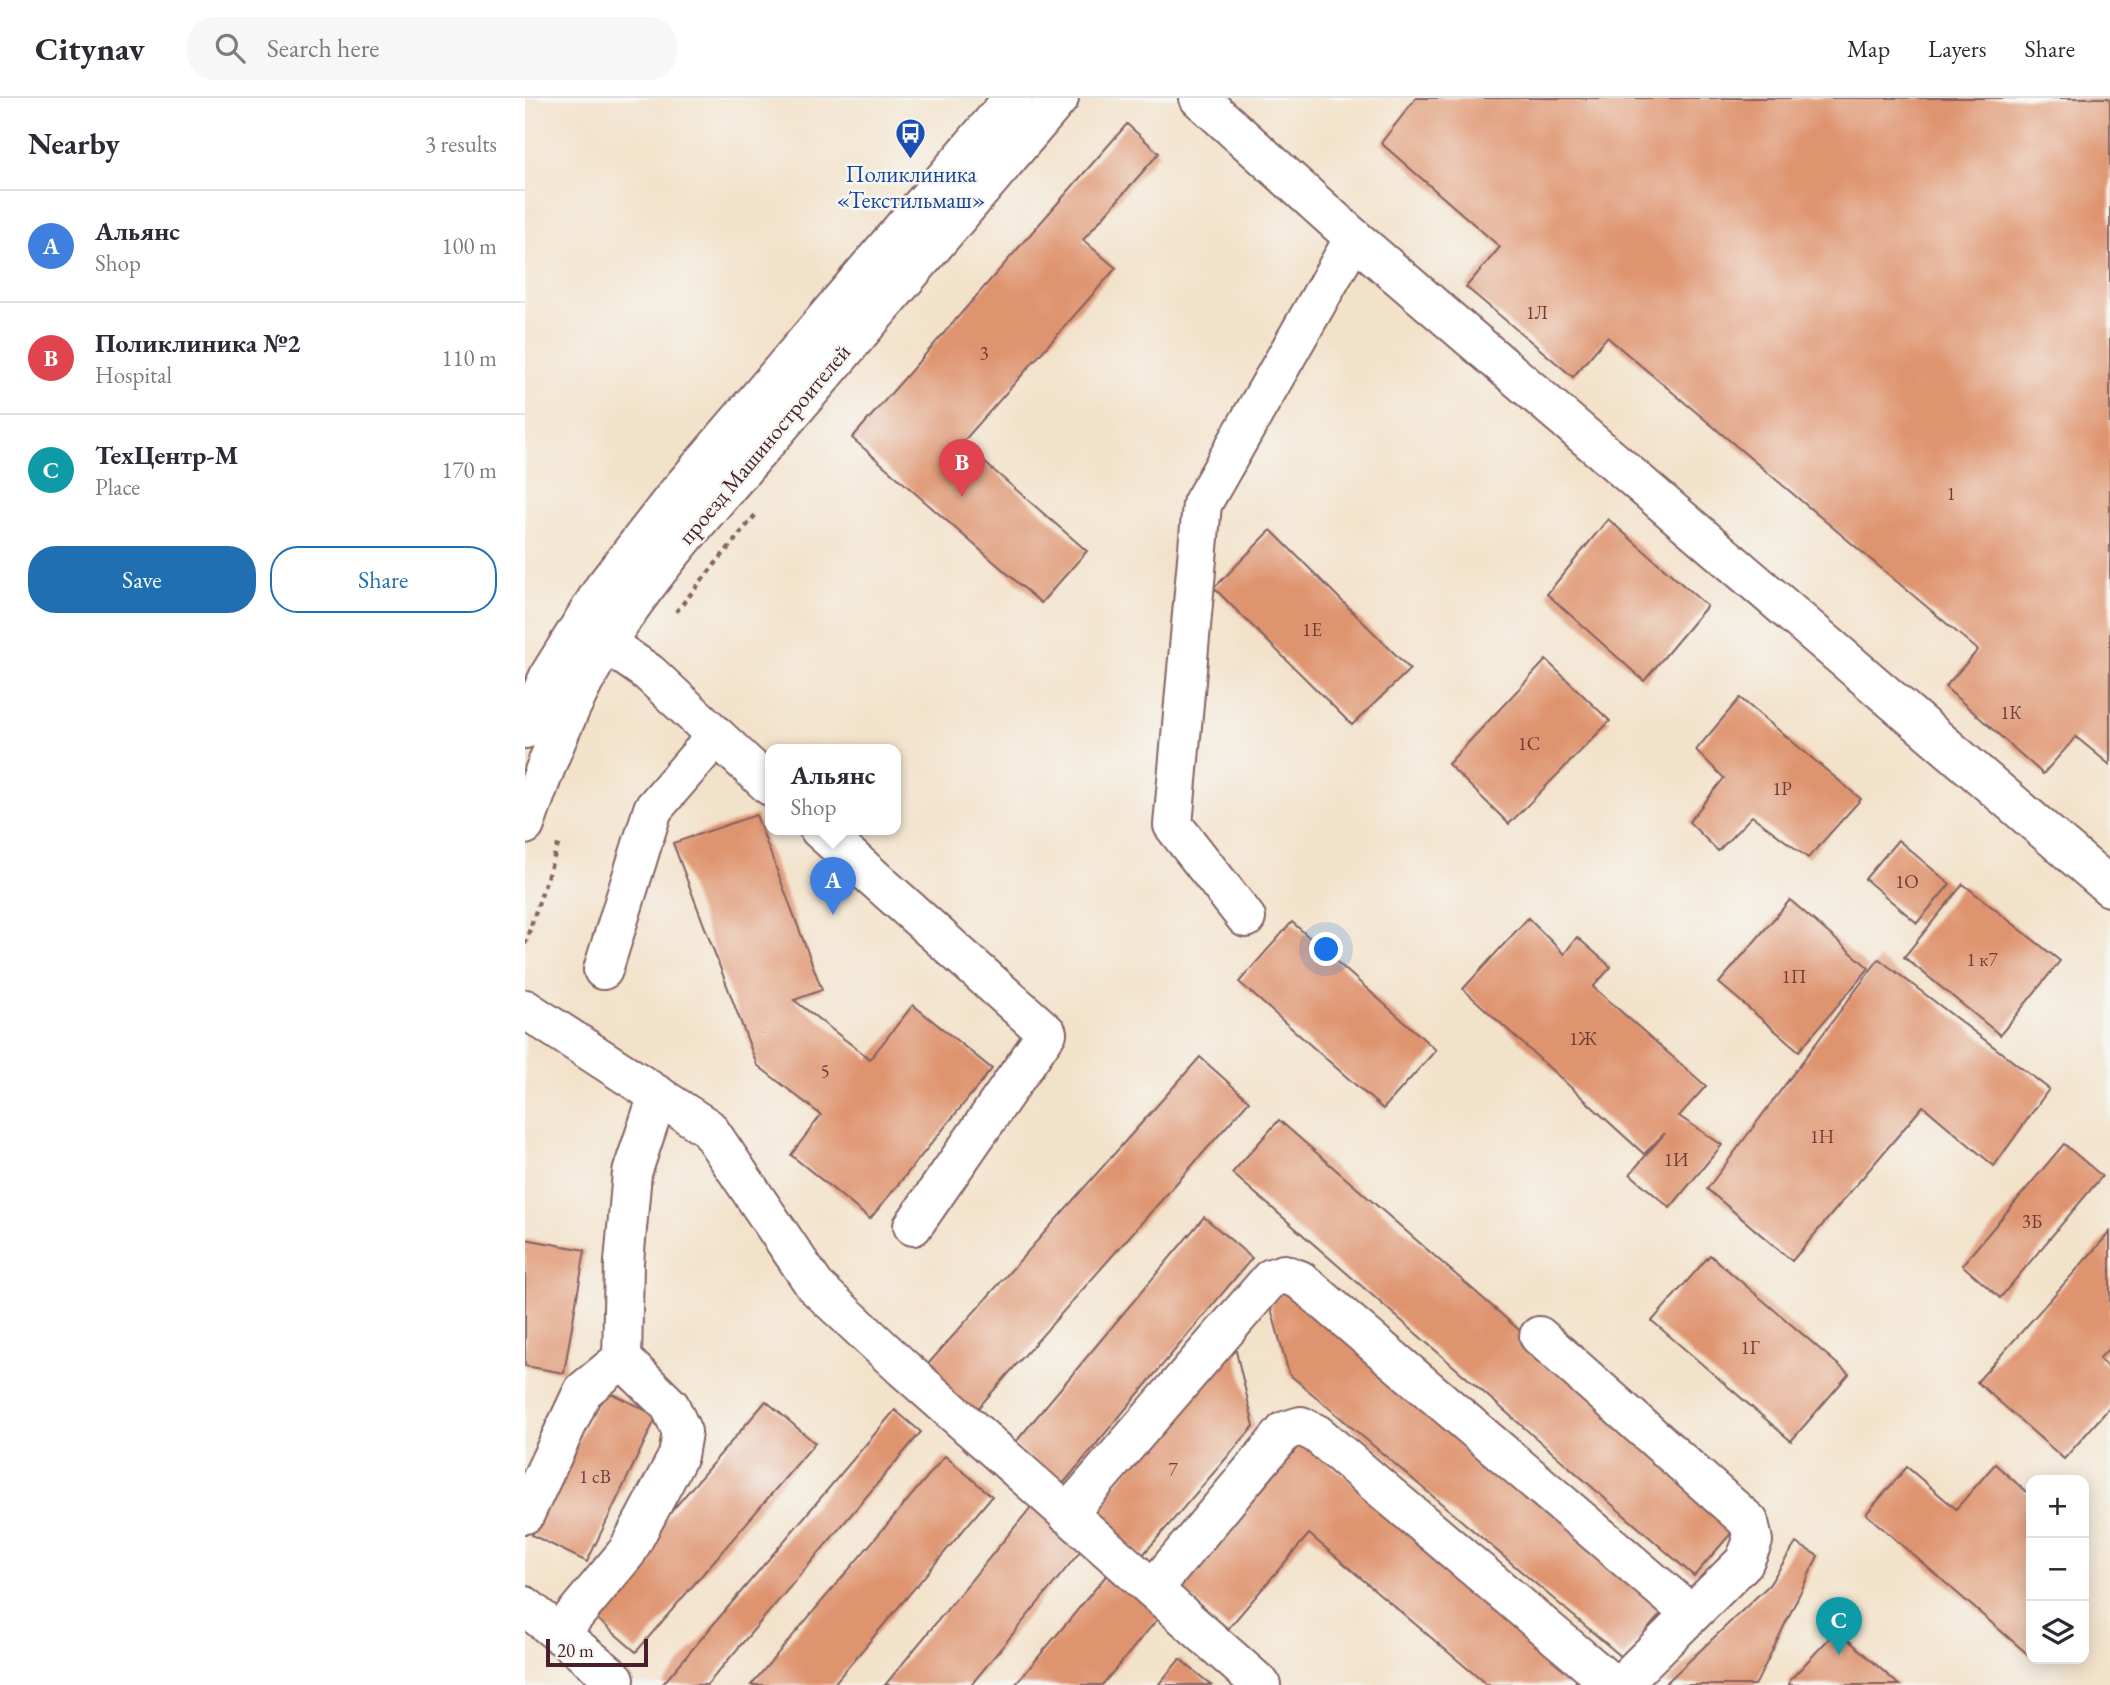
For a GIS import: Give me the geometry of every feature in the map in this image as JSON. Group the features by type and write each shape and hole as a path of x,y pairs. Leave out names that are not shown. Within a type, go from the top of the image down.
{"main road":[{"name":"проезд Машиностроителей","path":"525,729 550,674 603,589 676,495 1013,98"},
{"name":"проезд Машиностроителей","path":"525,825 573,703 606,643 703,513 1059,98"},
{"path":"1199,98 1354,238 2110,887"},
{"path":"1246,918 1173,825 1202,504 1354,238"},
{"path":"606,643 649,673 765,782"},
{"path":"603,970 653,809 715,737"},
{"path":"825,835 1047,1033 913,1226"},
{"path":"525,1009 708,1128 815,1286 903,1368 1261,1685"},
{"path":"559,1634 627,1552 678,1457 682,1432 670,1406 622,1359 624,1262 632,1173 658,1095"},
{"path":"1067,1514 1271,1278 1284,1273 1300,1280 1691,1614"},
{"path":"1539,1336 1749,1522 1752,1541 1744,1562 1620,1685"},
{"path":"525,1514 583,1391 622,1359"},
{"path":"1153,1589 1285,1431 1301,1426 1317,1434 1613,1685"},
{"path":"525,1606 615,1679"}],"path":[{"path":"669,620 758,512"},
{"path":"525,944 563,830"}],"building":[{"path":"1416,98 2108,98 2110,765 2076,737 2043,774 1945,687 1978,650 1607,337 1573,377 1466,287 1500,247 1381,143"},
{"path":"1127,124 1159,153 1083,240 1116,268 962,443 1087,551 1041,603 852,438"},
{"path":"1608,519 1707,606 1644,681 1547,594"},
{"path":"1271,530 1410,669 1352,725 1214,588"},
{"path":"1546,660 1610,721 1509,824 1448,764"},
{"path":"1740,698 1861,799 1808,858 1752,816 1718,851 1689,822 1724,778 1696,750"},
{"path":"756,815 822,990 794,1000 870,1059 913,1005 992,1069 870,1219 791,1155 821,1115 757,1065 673,843"},
{"path":"1898,840 1950,884 1917,923 1865,879"},
{"path":"1963,884 2060,961 2000,1035 1904,957"},
{"path":"1790,900 1869,968 1799,1051 1719,983"},
{"path":"1528,918 1564,954 1577,937 1611,967 1593,987 1706,1086 1679,1116 1722,1145 1670,1208 1630,1174 1665,1133 1644,1154 1463,989"},
{"path":"1292,922 1436,1050 1383,1109 1239,982"},
{"path":"1879,959 2049,1089 1994,1166 1923,1106 1792,1261 1707,1189"},
{"path":"1200,1057 1249,1101 971,1416 921,1372"},
{"path":"1279,1120 1740,1523 1694,1576 1232,1173"},
{"path":"2064,1144 2102,1176 2000,1298 1962,1265"},
{"path":"1204,1217 1252,1258 1062,1485 1014,1444"},
{"path":"2110,1232 2110,1347 2099,1359 2110,1369 2110,1407 2064,1459 1977,1382"},
{"path":"525,1239 585,1250 564,1373 525,1366"},
{"path":"1710,1255 1849,1374 1791,1441 1652,1321"},
{"path":"1286,1286 1666,1608 1623,1658 1289,1374 1270,1305"},
{"path":"1235,1347 1254,1426 1142,1556 1091,1512"},
{"path":"603,1389 657,1416 587,1562 532,1535"},
{"path":"766,1401 815,1443 636,1652 587,1610"},
{"path":"895,1410 921,1432 707,1685 662,1685"},
{"path":"1303,1441 1581,1676 1573,1685 1487,1685 1309,1534 1228,1629 1179,1587"},
{"path":"945,1456 992,1496 833,1685 751,1685"},
{"path":"1995,1464 2026,1492 2026,1653 1866,1514 1907,1467 1956,1509"},
{"path":"1032,1506 1083,1548 971,1685 885,1685"},
{"path":"1796,1543 1818,1556 1757,1682 1754,1685 1664,1685 1769,1585"},
{"path":"1110,1571 1162,1614 1102,1685 1015,1685"},
{"path":"1837,1630 1899,1685 1789,1685 1790,1680"},
{"path":"1180,1659 1211,1685 1158,1685"}],"place":[{"name":"Поликлиника «Текстильмаш»","path":"911,160"},
{"name":"Поликлиника №2","path":"962,497"},
{"name":"Альянс","path":"833,915"},
{"name":"ТехЦентр-М","path":"1839,1655"}]}
